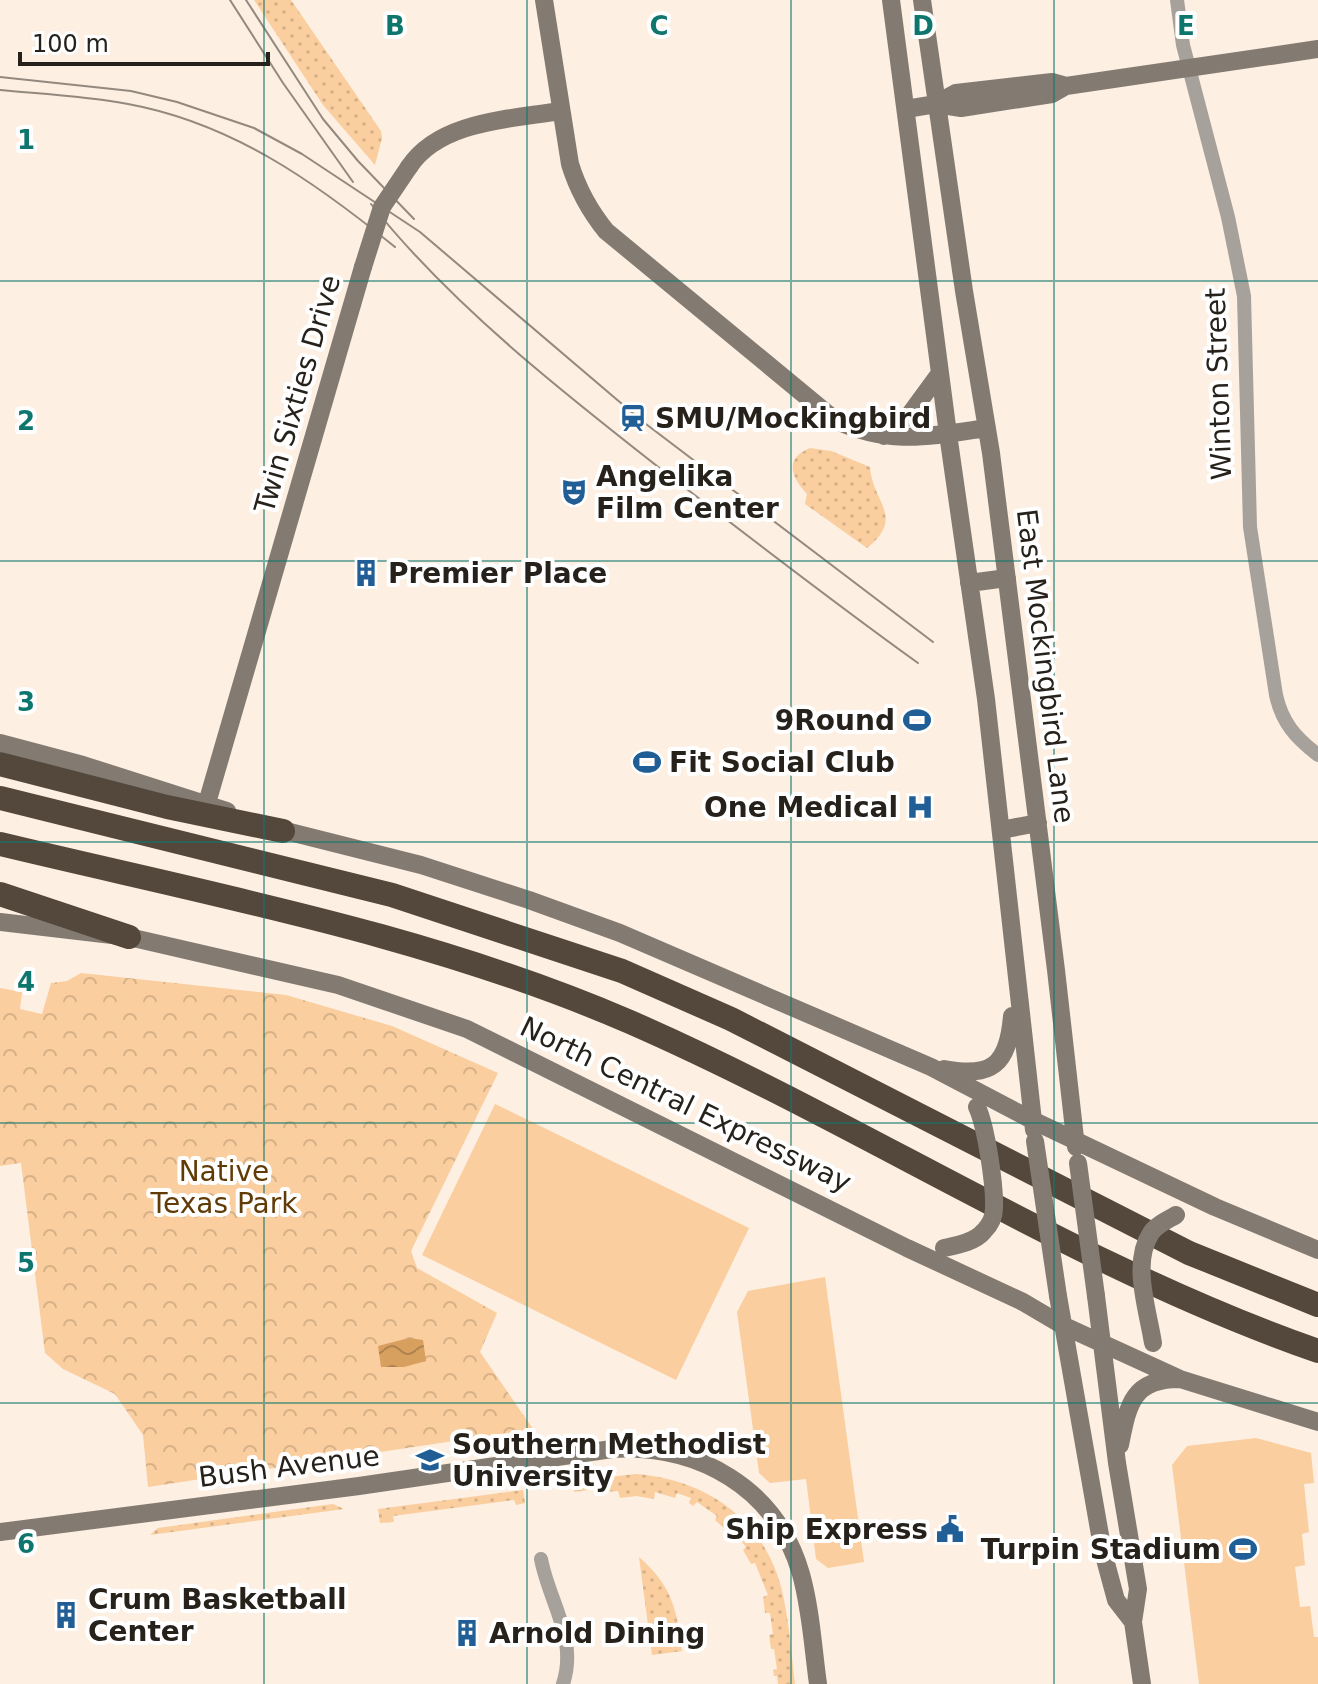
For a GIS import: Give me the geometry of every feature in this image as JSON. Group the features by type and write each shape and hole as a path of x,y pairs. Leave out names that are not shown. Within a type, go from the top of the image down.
{"highway":[{"path":"0,764 167,807 283,831"},
{"path":"0,798 392,895 622,971 731,1019 1189,1253 1318,1305"},
{"name":"North Central Expressway","path":"0,844 381,936 569,997 735,1071 1167,1291 1318,1351"},
{"path":"0,894 129,937"}],"main road":[{"path":"544,0 570,164 578,190 590,212 606,231 835,420 859,431 884,436 948,434 987,428"},
{"path":"891,0 1001,830 1032,1120 1062,1325 1103,1552 1116,1600 1133,1622 1142,1684"},
{"name":"East Mockingbird Lane","path":"922,0 1007,578 1074,1139 1117,1463 1138,1589 1133,1622"},
{"path":"906,109 936,104 956,93 1052,82 1066,86 1318,49"},
{"name":"Twin Sixties Drive","path":"207,803 382,207 409,167 429,146 455,132 487,123 560,111"},
{"path":"930,295 964,291"},
{"path":"884,436 910,414 940,373"},
{"path":"969,583 1007,578"},
{"path":"0,743 207,803 283,831 421,865 620,933 931,1067 1032,1120 1215,1207 1318,1250"},
{"path":"1001,830 1038,823"},
{"name":"North Central Expressway","path":"0,922 129,937 338,985 467,1029 907,1248 1023,1302 1062,1325 1180,1379 1318,1422"},
{"path":"931,1067 978,1072 1001,1060 1009,1042 1015,974"},
{"path":"907,1248 944,1248 963,1244 982,1234 991,1222 994,1208 986,1140 969,1088"},
{"path":"1180,1379 1153,1343 1141,1266 1144,1248 1152,1230 1176,1215 1215,1207"},
{"path":"1117,1463 1128,1407 1134,1397 1158,1379 1180,1379"},
{"name":"Bush Avenue","path":"0,1532 359,1486 612,1449 665,1451 708,1464 729,1476 775,1522 801,1575 818,1684"}],"street":[{"name":"Winton Street","path":"1177,0 1183,45 1231,228 1244,296 1250,527 1279,712 1289,729 1318,755"},
{"path":"541,1559 566,1632 568,1654 563,1684"}],"green space":[{"path":"254,0 291,0 381,131 375,165 323,105"},
{"path":"810,448 831,451 870,467 886,518 878,537 867,548 805,504 807,494 797,482 793,463"},
{"name":"Native Texas Park","path":"81,973 286,995 392,1026 498,1073 411,1251 417,1268 497,1313 480,1352 533,1429 148,1487 143,1435 115,1394 63,1369 45,1353 21,1163 0,1166 0,988 22,992 20,1009 42,1014 51,983 67,981"},
{"path":"495,1104 749,1228 676,1380 422,1255"},
{"path":"825,1277 864,1562 828,1568 816,1559 806,1479 770,1483 759,1473 737,1312 748,1291"},
{"name":"Turpin Stadium","path":"1256,1438 1311,1453 1314,1483 1304,1484 1309,1532 1302,1534 1305,1565 1295,1567 1300,1607 1310,1606 1314,1637 1318,1637 1318,1684 1199,1684 1172,1465 1187,1446"},
{"path":"636,1474 661,1477 707,1494 727,1506 760,1541 781,1587 795,1684 778,1684 777,1676 774,1676 773,1670 777,1669 769,1635 773,1634 770,1613 765,1613 763,1597 768,1595 755,1563 751,1564 743,1550 746,1547 731,1528 726,1530 715,1520 717,1516 697,1502 693,1506 689,1503 691,1498 677,1493 675,1498 655,1492 654,1499 636,1496 620,1498 618,1491 604,1492 603,1488 574,1492 573,1481"},
{"path":"523,1490 525,1503 516,1505 514,1500 393,1516 394,1522 380,1523 378,1509"},
{"path":"333,1504 344,1509 150,1535 158,1528"},
{"path":"639,1557 666,1588 678,1623 682,1651 652,1655"}],"water":[{"path":"409,1338 423,1340 426,1361 404,1367 381,1367 378,1346"}],"tram line":[{"path":"230,0 283,83 353,182"},
{"path":"246,0 323,119 414,219"},
{"path":"0,77 131,91 177,102 254,128 302,154 420,232 642,421 933,642"},
{"path":"0,90 128,104 202,125 237,140 303,178 395,247"},
{"path":"371,204 437,278 549,380 728,521 918,663"}],"place":[{"name":"SMU/Mockingbird","path":"633,418"},
{"name":"Angelika Film Center","path":"574,492"},
{"name":"Premier Place","path":"366,573"},
{"name":"9Round","path":"917,720"},
{"name":"Fit Social Club","path":"647,762"},
{"name":"One Medical","path":"920,807"},
{"name":"Southern Methodist University","path":"430,1460"},
{"name":"Ship Express","path":"950,1529"},
{"name":"Turpin Stadium","path":"1243,1549"},
{"name":"Crum Basketball Center","path":"66,1615"},
{"name":"Arnold Dining","path":"467,1633"}]}
